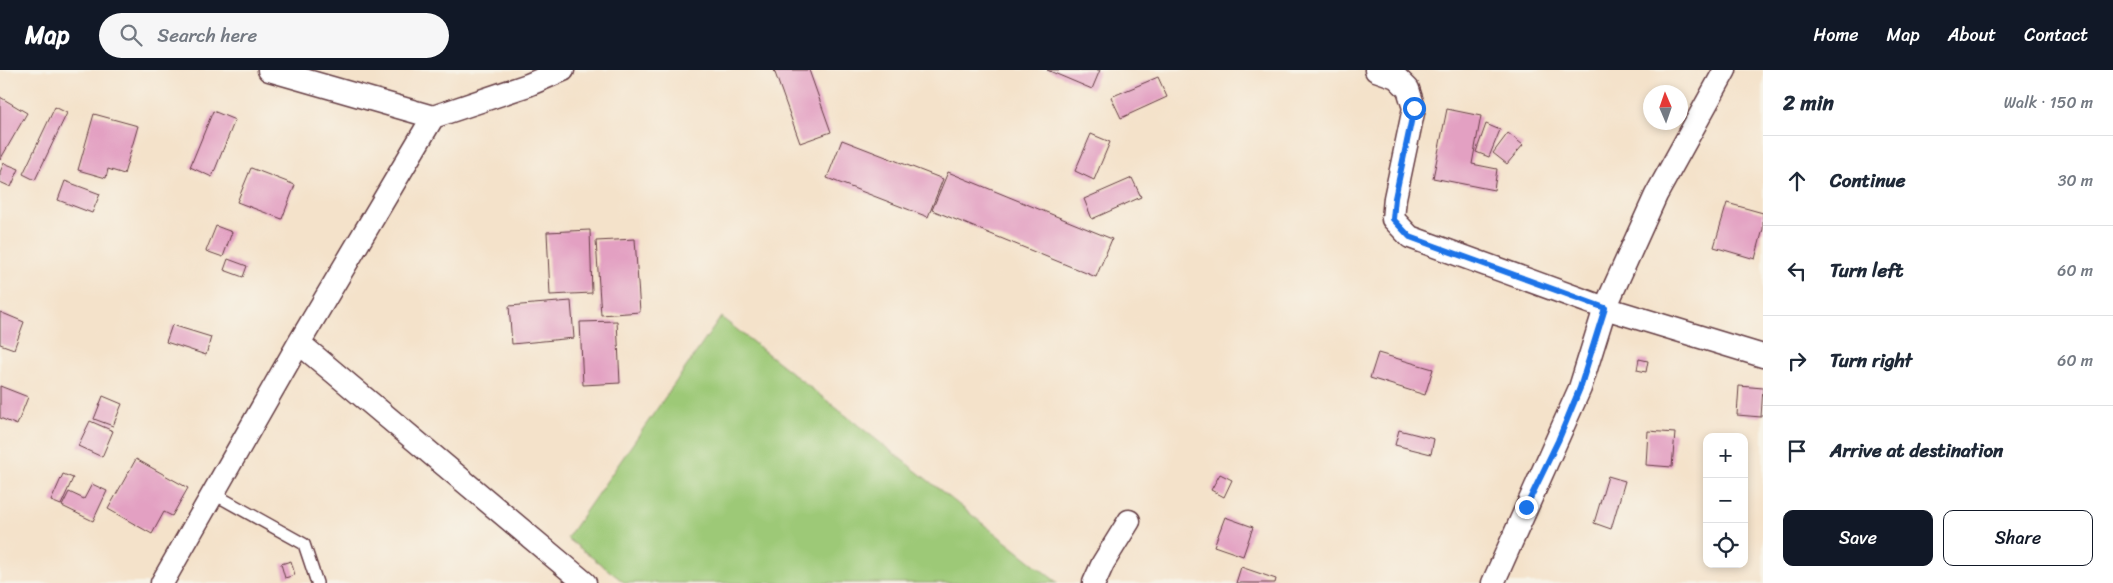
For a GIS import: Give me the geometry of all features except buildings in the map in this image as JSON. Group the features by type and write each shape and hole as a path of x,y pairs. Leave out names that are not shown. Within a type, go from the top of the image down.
{"street":[{"path":"269,70 433,117 528,86 563,70"},
{"path":"1376,70 1396,77 1408,89 1414,108 1395,198 1393,219 1410,237 1605,308 1763,356"},
{"path":"1493,583 1580,388 1605,308 1656,195 1725,70"},
{"path":"162,583 299,343 433,117"},
{"path":"299,343 585,583"},
{"path":"1094,583 1103,563 1129,521"}],"lane":[{"path":"214,494 304,544 317,583"}],"green space":[{"path":"721,317 1058,583 625,583 567,538"}],"route":[{"path":"1414,108 1395,198 1393,219 1410,237 1605,308 1580,388 1558,441 1526,507"}]}
